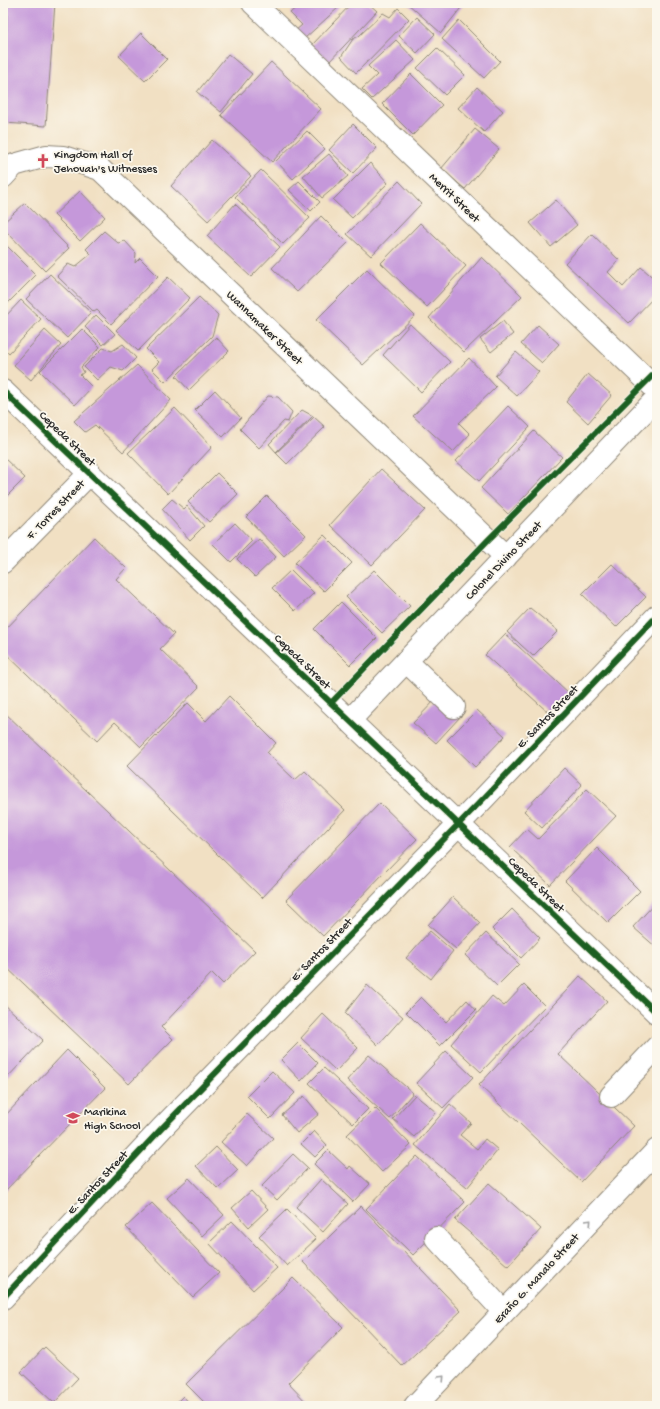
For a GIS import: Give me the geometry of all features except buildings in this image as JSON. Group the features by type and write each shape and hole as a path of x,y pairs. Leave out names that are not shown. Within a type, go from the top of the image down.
{"street":[{"name":"Merrit Street","path":"254,3 657,390"},
{"name":"Wannamaker Street","path":"3,177 14,165 46,156 63,157 100,169 506,558"},
{"name":"Cepeda Street","path":"3,391 657,1013"},
{"name":"Colonel Divino Street","path":"349,721 657,398"},
{"name":"F. Torres Street","path":"3,562 90,473"},
{"name":"E. Santos Street","path":"3,1298 162,1128 458,824 657,616"},
{"path":"406,661 454,707"},
{"path":"611,1096 657,1047"},
{"name":"Eraño G. Manalo Street","path":"415,1406 657,1150"},
{"path":"436,1238 504,1312"}],"cycle path":[{"path":"331,703 488,540 657,371"},
{"path":"3,391 657,1013"},
{"path":"3,1298 162,1128 485,797 657,616"}],"place":[{"name":"Kingdom Hall of Jehovah's Witnesses","path":"43,161"},
{"name":"Marikina High School","path":"73,1118"}]}
